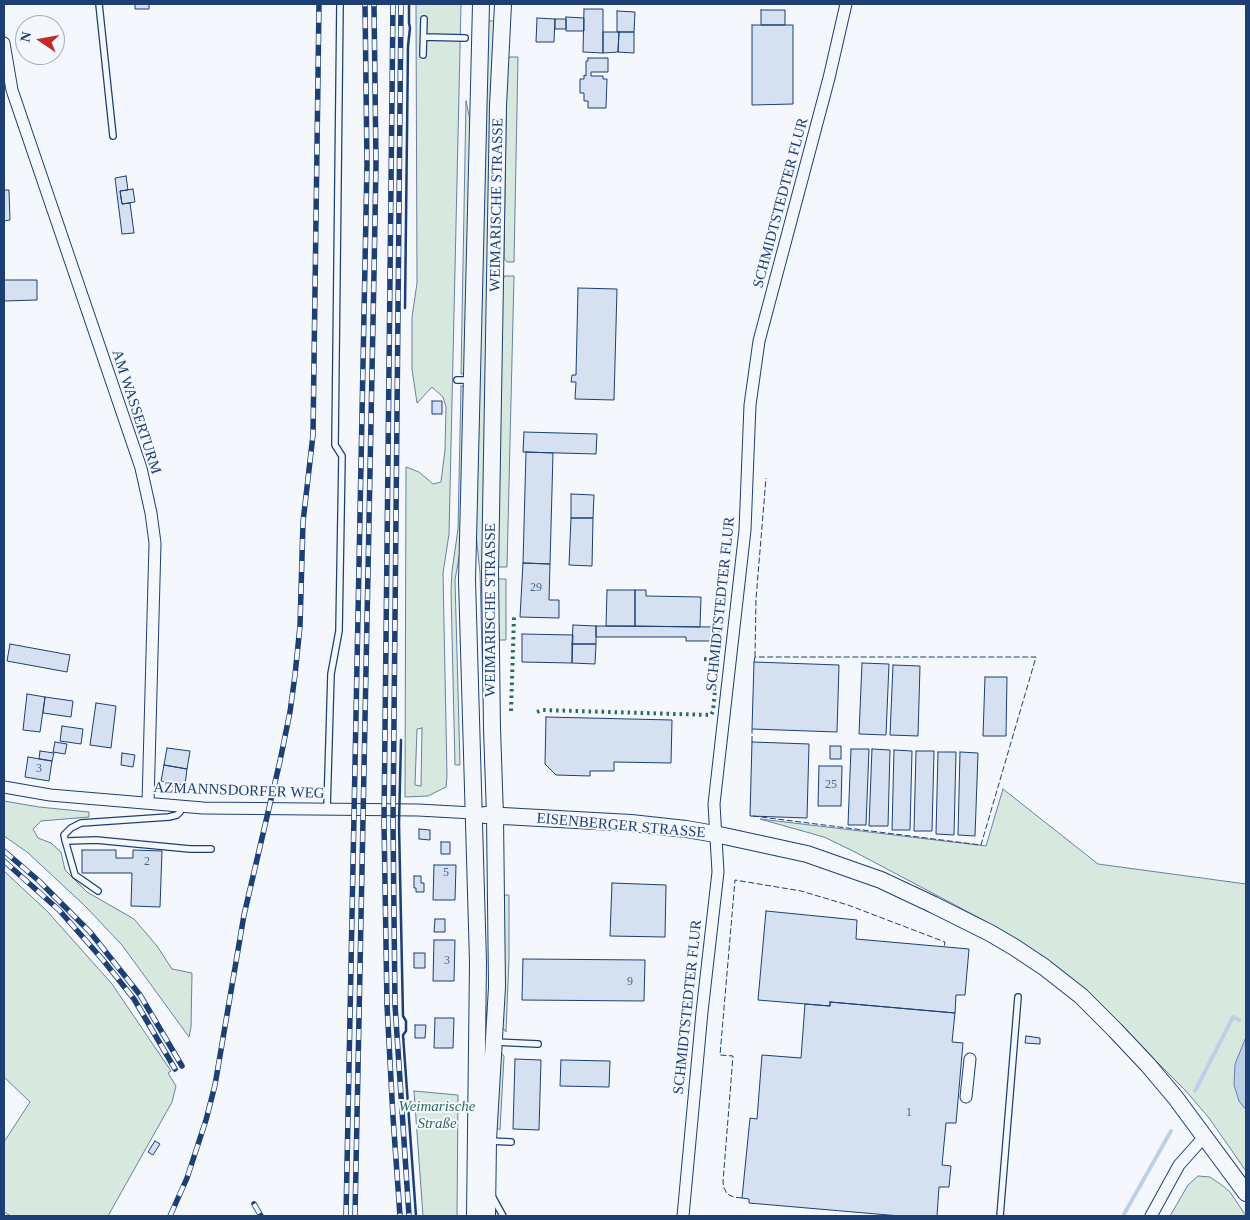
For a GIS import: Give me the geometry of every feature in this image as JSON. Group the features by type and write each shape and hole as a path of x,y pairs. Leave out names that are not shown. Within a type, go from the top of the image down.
{"main road":[{"name":"WEIMARISCHE STRASSE","path":"475,1216 478,962 467,580 464,380 481,4"},
{"name":"WEIMARISCHE STRASSE","path":"487,1216 488,1140 497,987 496,816 492,728 490,572 498,115 503,4"},
{"name":"EISENBERGER STRASSE","path":"473,813 496,816 631,823 686,829 807,854 881,880 990,933 1044,967 1080,996 1115,1030 1175,1097 1246,1193"}],"street":[{"name":"SCHMIDTSTEDTER FLUR","path":"683,1216 702,1012 718,872 714,804 744,539 750,405 759,341 827,86 846,4"},
{"name":"AM WASSERTURM","path":"4,43 12,90 141,468 151,513 155,543 148,804"},
{"name":"AZMANNSDORFER WEG","path":"4,787 50,795 203,808 418,810 473,813"},
{"path":"966,1097 970,1059"},
{"path":"1151,1216 1178,1165 1204,1137"}],"lane":[{"path":"99,4 113,136"},
{"path":"327,809 331,674 339,631 342,466 342,456 335,444 340,4"},
{"path":"423,56 424,19"},
{"path":"424,38 465,38"},
{"path":"98,891 75,875 64,835 71,828 81,823 177,815 180,812 180,806"},
{"path":"65,840 96,840 190,849 211,849"},
{"path":"1000,1216 1018,997"},
{"path":"494,1042 538,1044"},
{"path":"488,1140 511,1142"},
{"path":"487,1189 503,1216"}],"green space":[{"path":"416,4 461,4 449,534 443,573 447,776 446,787 428,796 405,797 406,467 419,472 433,484 441,482 445,450 446,407 443,397 432,387 417,403 412,369 412,317 417,283","holes":["422,728 421,786 415,785 417,729"]},
{"path":"487,21 495,21 487,766 485,766 480,573 476,534"},
{"path":"510,57 518,57 514,262 507,262 504,258 507,61"},
{"path":"466,101 471,124 466,374 461,374"},
{"path":"505,276 514,276 507,567 497,567 503,279"},
{"path":"461,386 466,386 461,546 455,580 460,765 455,765 451,591 458,529"},
{"path":"496,579 506,579 506,640 499,640"},
{"path":"1003,789 1098,864 1246,884 1246,1171 1209,1118 1185,1090 1088,993 987,922 824,837 760,819 986,846"},
{"path":"4,801 89,812 89,817 41,821 33,829 38,838 51,843 61,852 65,870 87,892 134,919 157,946 172,969 192,973 191,1027 189,1037 122,945 85,906 27,852 4,836"},
{"path":"4,871 47,911 112,984 171,1071 168,1073 176,1086 172,1102 108,1216 11,1216 4,1212 4,1142 30,1102 4,1077"},
{"path":"504,895 509,895 506,1032 501,1026"},
{"path":"500,1051 504,1056 500,1130 495,1127"},
{"name":"Weimarische Straße","path":"414,1091 458,1095 457,1216 423,1216"},
{"path":"1198,1176 1210,1177 1223,1186 1230,1192 1246,1216 1170,1216 1188,1185"}],"water":[{"path":"1246,1037 1246,1110 1239,1101 1234,1085 1235,1064"}],"building":[{"path":"135,4 149,4 149,9 135,9"},
{"path":"584,9 603,9 603,53 583,52"},
{"path":"761,10 785,10 785,25 761,25"},
{"path":"617,11 635,12 634,32 617,32"},
{"path":"566,17 584,18 584,31 566,31"},
{"path":"537,18 555,19 554,42 536,42"},
{"path":"555,19 566,19 566,29 555,29"},
{"path":"752,25 793,25 793,104 752,105"},
{"path":"603,32 619,32 618,52 603,53"},
{"path":"619,32 634,32 634,53 618,52"},
{"path":"588,58 608,58 608,72 591,72 591,76 603,76 603,79 607,79 606,108 588,108 588,101 584,101 584,93 580,93 580,79 584,79 584,75 586,76 586,61 588,61"},
{"path":"126,176 128,190 120,191 122,204 130,203 134,233 122,234 115,178"},
{"path":"133,189 135,202 122,204 120,191"},
{"path":"4,190 9,190 10,220 4,221"},
{"path":"4,280 37,280 37,300 4,301"},
{"path":"578,288 617,289 614,400 575,399 576,382 571,382 572,375 576,375"},
{"path":"432,401 442,401 442,414 432,414"},
{"path":"524,432 597,434 596,454 523,452"},
{"path":"526,452 553,453 550,564 523,563"},
{"path":"571,494 594,495 593,518 571,518"},
{"path":"571,518 593,518 592,566 569,565"},
{"path":"523,563 550,564 549,600 559,600 559,618 520,617"},
{"path":"607,590 635,590 635,626 606,626"},
{"path":"635,590 646,590 646,596 701,597 700,627 635,626"},
{"path":"573,625 596,626 596,644 572,644"},
{"path":"596,626 719,627 719,641 686,641 686,637 596,637"},
{"path":"522,634 573,635 572,663 522,662"},
{"path":"10,644 70,655 67,672 7,661"},
{"path":"572,644 596,644 595,664 572,663"},
{"path":"754,662 839,665 837,732 752,729"},
{"path":"862,663 889,664 886,735 859,734"},
{"path":"893,665 920,666 918,736 890,735"},
{"path":"985,677 1007,677 1006,736 983,736"},
{"path":"27,694 45,697 40,732 23,730"},
{"path":"45,697 73,701 71,717 43,713"},
{"path":"96,703 116,706 111,748 90,745"},
{"path":"546,717 672,720 671,763 614,762 614,771 590,771 590,776 556,775 545,764"},
{"path":"62,726 83,729 81,744 60,741"},
{"path":"55,742 67,744 65,754 53,752"},
{"path":"752,742 809,744 807,818 750,816"},
{"path":"830,746 841,746 841,759 830,759"},
{"path":"167,748 190,751 187,769 164,765"},
{"path":"851,749 869,749 866,825 848,825"},
{"path":"872,749 890,750 888,826 869,826"},
{"path":"894,750 912,751 910,830 892,830"},
{"path":"40,751 54,753 52,761 39,759"},
{"path":"916,751 934,751 932,831 914,831"},
{"path":"938,752 956,752 954,835 936,834"},
{"path":"960,752 978,753 975,836 958,835"},
{"path":"122,753 135,755 133,767 121,765"},
{"path":"28,757 52,761 49,781 25,777"},
{"path":"164,765 187,769 185,785 168,786 169,783 161,781"},
{"path":"819,766 842,766 841,806 818,806"},
{"path":"419,829 430,830 430,840 419,839"},
{"path":"441,842 450,842 450,854 441,854"},
{"path":"82,850 116,850 116,858 133,858 133,850 162,851 160,907 131,906 132,873 82,873"},
{"path":"434,865 456,865 455,900 433,900"},
{"path":"414,876 421,876 421,883 424,883 424,892 416,892"},
{"path":"612,883 666,885 665,937 610,936"},
{"path":"766,911 857,920 856,939 969,949 965,995 956,995 955,1013 830,1002 830,1006 758,1000"},
{"path":"435,919 445,919 445,932 434,932"},
{"path":"434,940 455,940 454,981 433,981"},
{"path":"414,953 425,953 425,968 414,968"},
{"path":"523,959 645,960 644,1001 522,1000"},
{"path":"830,1002 955,1013 952,1042 963,1043 956,1123 946,1123 942,1165 951,1166 949,1187 939,1187 937,1216 900,1216 749,1203 749,1199 742,1198 750,1118 757,1119 762,1055 801,1058 805,1004 830,1006"},
{"path":"435,1018 454,1018 453,1048 434,1048"},
{"path":"415,1025 426,1025 425,1038 415,1038"},
{"path":"1026,1036 1040,1038 1040,1044 1025,1043"},
{"path":"515,1059 541,1060 539,1130 513,1129"},
{"path":"561,1060 610,1061 609,1087 560,1086"},
{"path":"155,1141 160,1144 153,1155 148,1152"}],"waterway":[{"path":"1195,1091 1233,1017 1239,1020"},
{"path":"1123,1216 1171,1131"}],"railway":[{"path":"170,1216 187,1178 215,1085 244,915 280,761 295,675 300,626 303,522 313,435 319,4"},
{"path":"346,1216 367,164 365,4"},
{"path":"355,1216 376,164 374,4"},
{"path":"393,4 384,822 387,1005 400,1216"},
{"path":"401,4 393,822 395,1005 409,1216"},
{"path":"4,851 39,881 90,932 140,995 182,1066"},
{"path":"4,861 59,910 103,960 134,999 175,1069"},
{"path":"254,1204 261,1216"}],"hedge":[{"path":"511,711 514,617"},
{"path":"537,712 542,710 711,715 718,658"},
{"path":"704,659 718,660"}],"fence":[{"path":"755,657 756,599 766,478"},
{"path":"753,816 981,845 1036,657 755,657 754,662"},
{"path":"752,729 752,742"},
{"path":"742,1198 727,1194 723,1182 733,1056 720,1055 735,880 801,891 848,905 945,942 944,947"}],"wall":[{"path":"405,308 409,4"},
{"path":"401,740 399,824 403,1016 406,1021 406,1031 403,1035 416,1216"}]}
